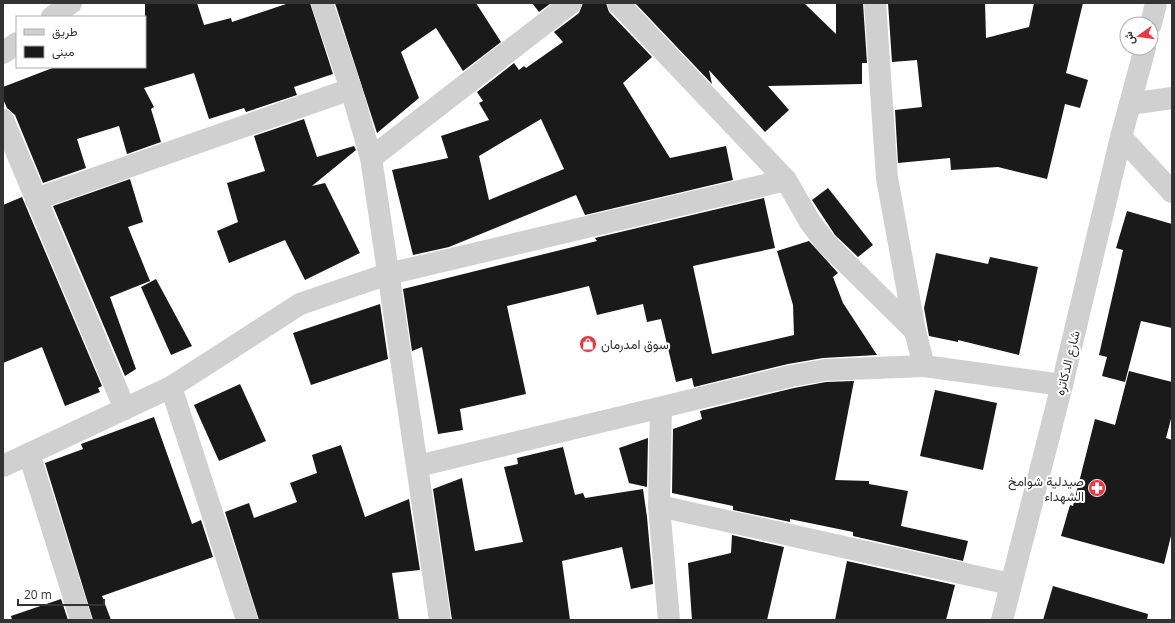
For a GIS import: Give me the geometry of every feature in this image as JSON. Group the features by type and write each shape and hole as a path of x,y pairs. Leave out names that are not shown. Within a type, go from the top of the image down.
{"street":[{"path":"53,16 71,3"},
{"path":"322,3 351,89 371,158 440,620"},
{"path":"371,158 571,3"},
{"path":"618,3 786,180 810,222 826,243 915,331"},
{"path":"875,3 886,178 915,331 924,366"},
{"path":"1153,16 1156,3"},
{"path":"3,53 16,44"},
{"name":"شارع الدكاتره","path":"1002,620 1062,385 1121,137 1142,56"},
{"path":"36,199 351,89"},
{"path":"1130,104 1172,98"},
{"path":"3,120 125,409"},
{"path":"1121,137 1172,192"},
{"path":"3,466 171,386 300,304 388,274 786,180"},
{"path":"418,466 790,376 825,370 924,366 1062,385"},
{"path":"171,386 247,620"},
{"path":"661,408 659,506 669,620"},
{"path":"30,454 81,620"},
{"path":"659,506 1010,584"}],"building":[{"path":"145,3 197,3 204,25 231,18 232,22 289,3 310,3 333,74 294,87 297,95 246,112 244,108 209,119 194,73 144,88 154,107 151,109 161,142 127,154 119,126 77,139 86,168 43,183 15,115 7,108 3,99 3,87 52,68 146,68"},
{"path":"335,3 476,3 501,42 463,71 436,28 401,52 419,98 377,133"},
{"path":"532,3 551,3 539,12"},
{"path":"583,3 606,3 609,12 652,57 623,83 670,158 726,146 733,180 585,215 576,195 449,247 413,255 392,170 448,158 441,136 489,120 479,103 483,101 477,92 514,63 519,70 524,66 526,68 563,42 554,32 579,13","holes":["541,119 564,169 489,200 479,156"]},
{"path":"635,3 804,3 836,34 836,3 863,3 867,63 862,63 862,84 768,86 789,110 765,132 709,70 712,84"},
{"path":"888,3 985,3 986,38 1029,27 1034,3 1083,3 1066,73 1088,80 1080,108 1065,104 1047,179 998,167 951,170 950,158 898,163 895,110 922,107 917,60 892,62"},
{"path":"304,119 317,157 354,146 356,150 312,186 325,183 360,253 305,280 285,240 229,263 217,231 238,222 227,183 265,171 254,136"},
{"path":"130,179 143,222 128,227 150,281 110,297 136,369 125,376 53,206"},
{"path":"828,188 873,245 858,257 835,235 812,200"},
{"path":"22,197 102,386 98,388 100,392 65,406 42,347 3,363 3,205"},
{"path":"764,198 775,248 693,266 712,354 794,335 793,305 777,251 809,241 838,273 833,277 843,303 877,355 823,358 788,364 694,387 692,378 676,382 661,319 647,322 643,304 597,315 589,286 507,306 526,394 460,409 463,430 438,434 422,347 412,351 403,289 597,241 595,238"},
{"path":"1127,211 1172,224 1172,328 1141,321 1125,382 1102,376 1107,357 1099,355 1123,250 1116,248"},
{"path":"936,253 988,264 990,257 1038,267 1019,355 958,340 958,342 929,336 924,308"},
{"path":"156,279 192,346 171,355 141,287"},
{"path":"380,304 388,359 311,385 293,333"},
{"path":"1129,371 1172,382 1172,415 1166,438 1172,440 1172,532 1164,564 1061,536 1070,505 1073,506 1095,419 1115,425"},
{"path":"854,381 835,480 869,481 869,484 908,491 901,526 968,541 963,561 853,536 853,532 790,519 790,522 733,510 733,506 672,493 673,429 702,419 700,411 794,388 826,382"},
{"path":"240,384 266,441 219,461 194,405"},
{"path":"935,390 997,403 983,470 920,456"},
{"path":"154,417 192,524 201,520 213,557 102,596 111,620 93,620 45,463 83,449 81,444"},
{"path":"648,438 647,487 629,483 619,448"},
{"path":"341,445 365,517 409,499 420,570 392,573 399,620 259,620 225,512 249,503 254,518 297,502 290,483 317,473 312,455"},
{"path":"563,447 575,495 583,493 585,498 643,489 653,584 631,589 622,547 562,561 570,620 452,620 433,489 462,478 475,551 523,542 504,467 518,464 517,458"},
{"path":"732,535 784,547 767,620 692,620 688,563 731,553"},
{"path":"847,561 955,585 946,620 835,620"},
{"path":"1053,586 1148,614 1147,620 1043,620"},
{"path":"61,599 68,620 12,620 11,616"}],"place":[{"name":"سوق امدرمان","path":"588,344"},
{"name":"صيدلية شوامخ الشهداء","path":"1097,488"}]}
